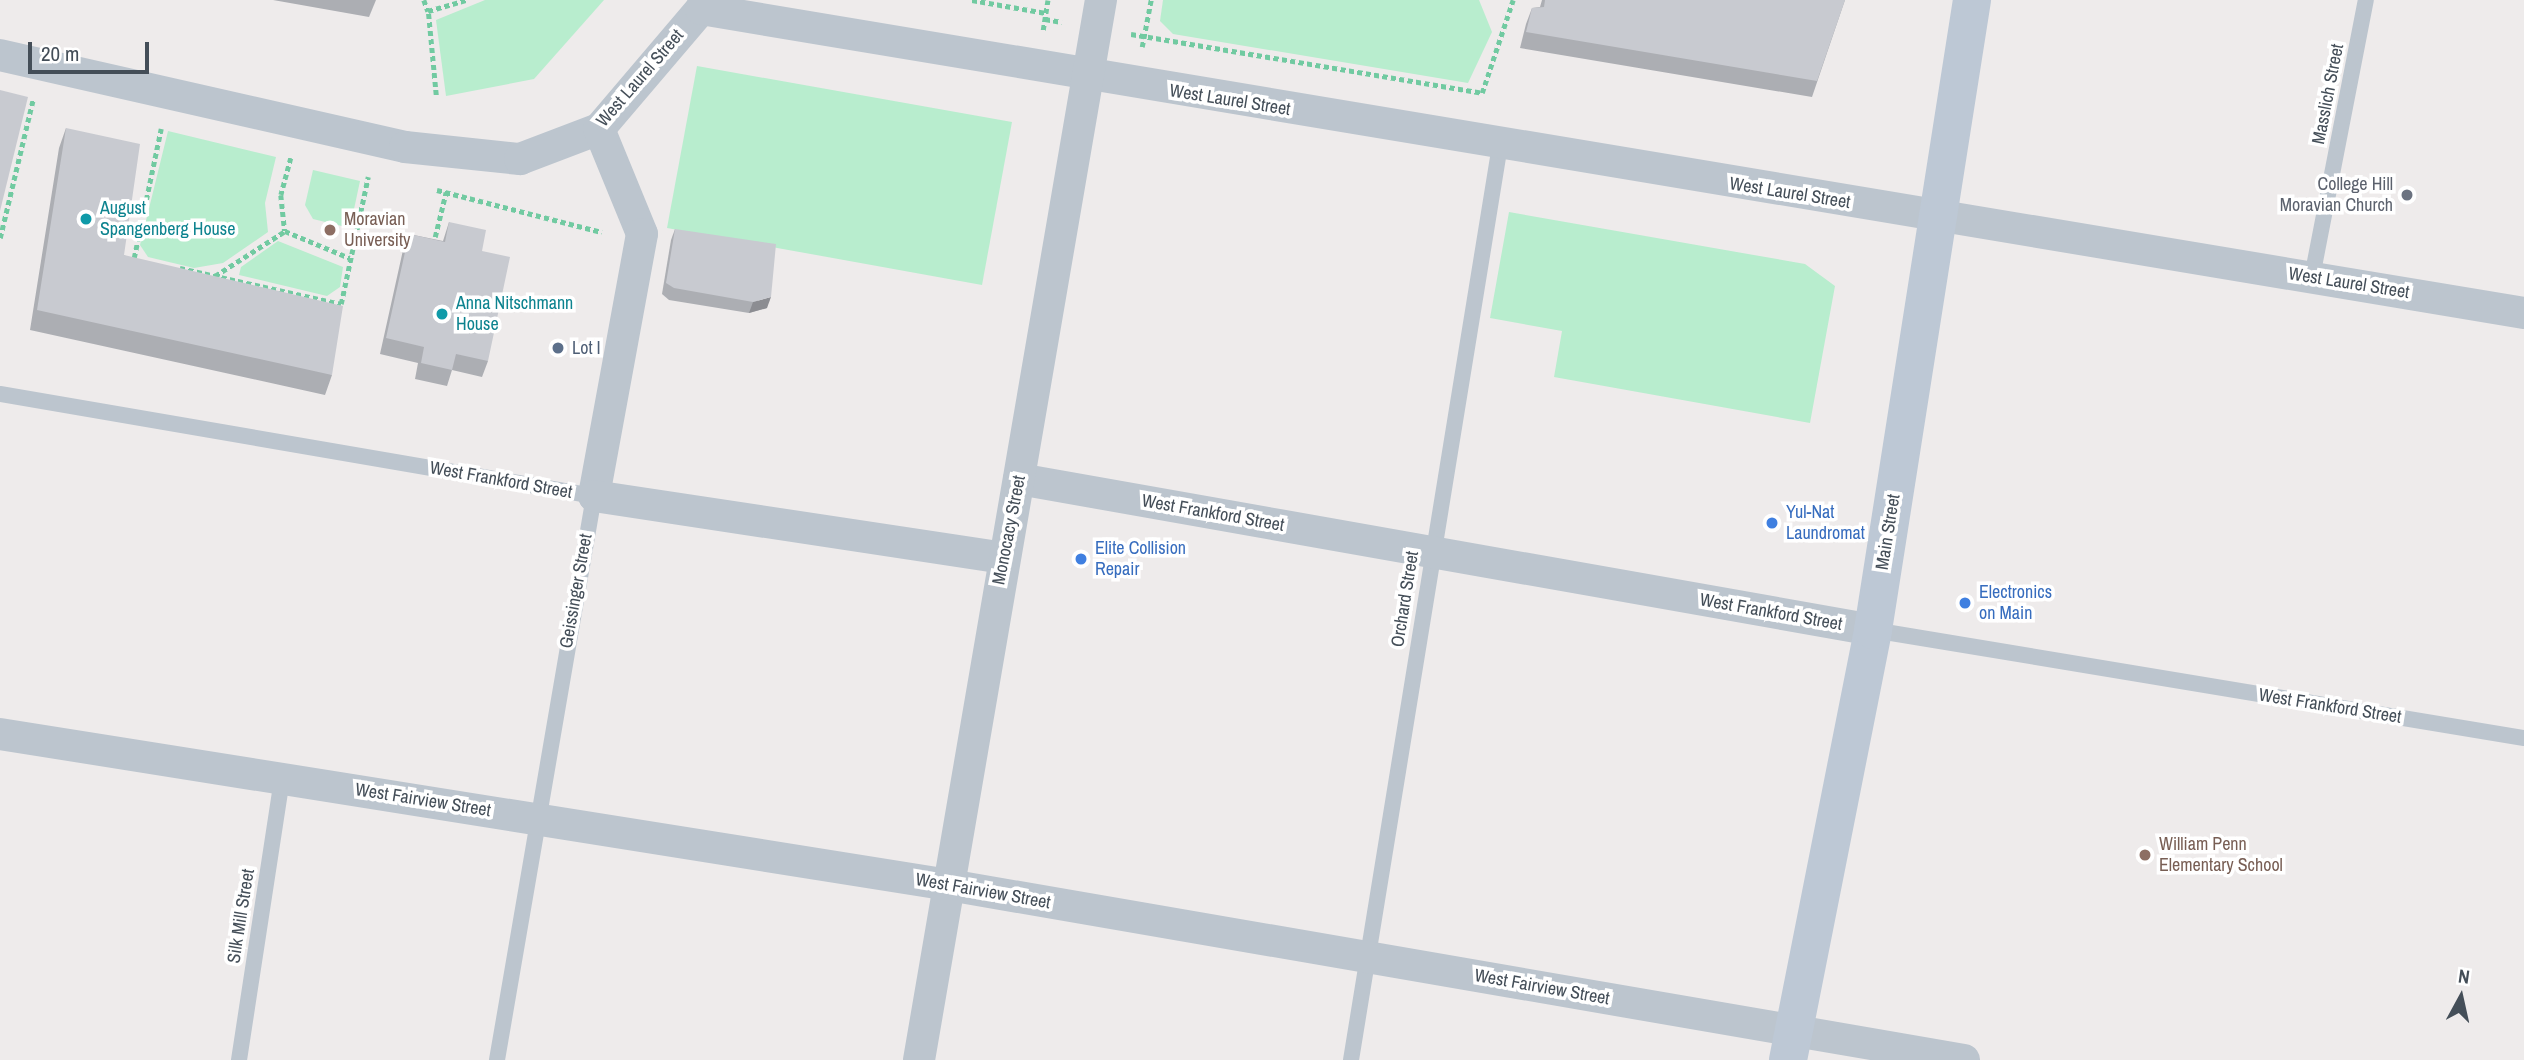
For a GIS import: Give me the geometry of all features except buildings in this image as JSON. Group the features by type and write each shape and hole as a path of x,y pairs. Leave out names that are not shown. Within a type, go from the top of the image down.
{"street":[{"name":"Monocacy Street","path":"919,1060 1003,558 1101,0"},
{"name":"Main Street","path":"1790,1045 1873,630 1972,0"},
{"name":"West Laurel Street","path":"0,55 474,159 520,159 599,129 702,4 1087,76 2524,313"},
{"name":"Geissinger Street","path":"594,496 642,234 599,129"},
{"name":"West Frankford Street","path":"1019,479 1873,630"},
{"name":"West Frankford Street","path":"594,496 1003,558"},
{"name":"West Fairview Street","path":"0,734 948,884 1366,957 1790,1045 1964,1060"}],"lane":[{"name":"Masslich Street","path":"2312,277 2366,0"},
{"name":"Orchard Street","path":"1351,1060 1500,145"},
{"name":"West Frankford Street","path":"0,394 594,496"},
{"name":"Geissinger Street","path":"497,1060 536,818 594,496"},
{"name":"West Frankford Street","path":"1873,630 2524,738"},
{"name":"Silk Mill Street","path":"239,1060 282,779"}],"path":[{"path":"424,0 428,11 436,96"},
{"path":"428,11 466,0"},
{"path":"972,0 1046,13"},
{"path":"1041,44 1048,0"},
{"path":"1141,58 1151,0"},
{"path":"1125,32 1482,93 1513,0"},
{"path":"1045,19 1066,23"},
{"path":"0,238 35,92"},
{"path":"143,260 131,257 162,124"},
{"path":"285,231 281,195 292,154"},
{"path":"167,265 341,304 369,172"},
{"path":"435,237 446,192"},
{"path":"285,231 349,258"},
{"path":"215,276 285,231"}],"green space":[{"path":"485,0 604,0 534,79 446,96 436,20"},
{"path":"1163,0 1479,0 1492,32 1468,83 1173,34 1160,21"},
{"path":"697,66 1012,122 982,285 667,228"},
{"path":"168,131 276,157 265,203 268,232 223,263 194,268 148,257 140,245"},
{"path":"313,170 360,181 350,228 313,219 305,205"},
{"path":"1509,212 1805,264 1835,286 1810,423 1554,377 1562,331 1490,318"},
{"path":"278,241 343,267 340,287 327,296 239,275 241,267"}],"place":[{"name":"College Hill Moravian Church","path":"2407,195"},
{"name":"August Spangenberg House","path":"86,219"},
{"name":"Moravian University","path":"330,230"},
{"name":"Anna Nitschmann House","path":"442,314"},
{"name":"Lot I","path":"558,348"},
{"name":"Yul-Nat Laundromat","path":"1772,523"},
{"name":"Elite Collision Repair","path":"1081,559"},
{"name":"Electronics on Main","path":"1965,603"},
{"name":"William Penn Elementary School","path":"2145,855"}]}
